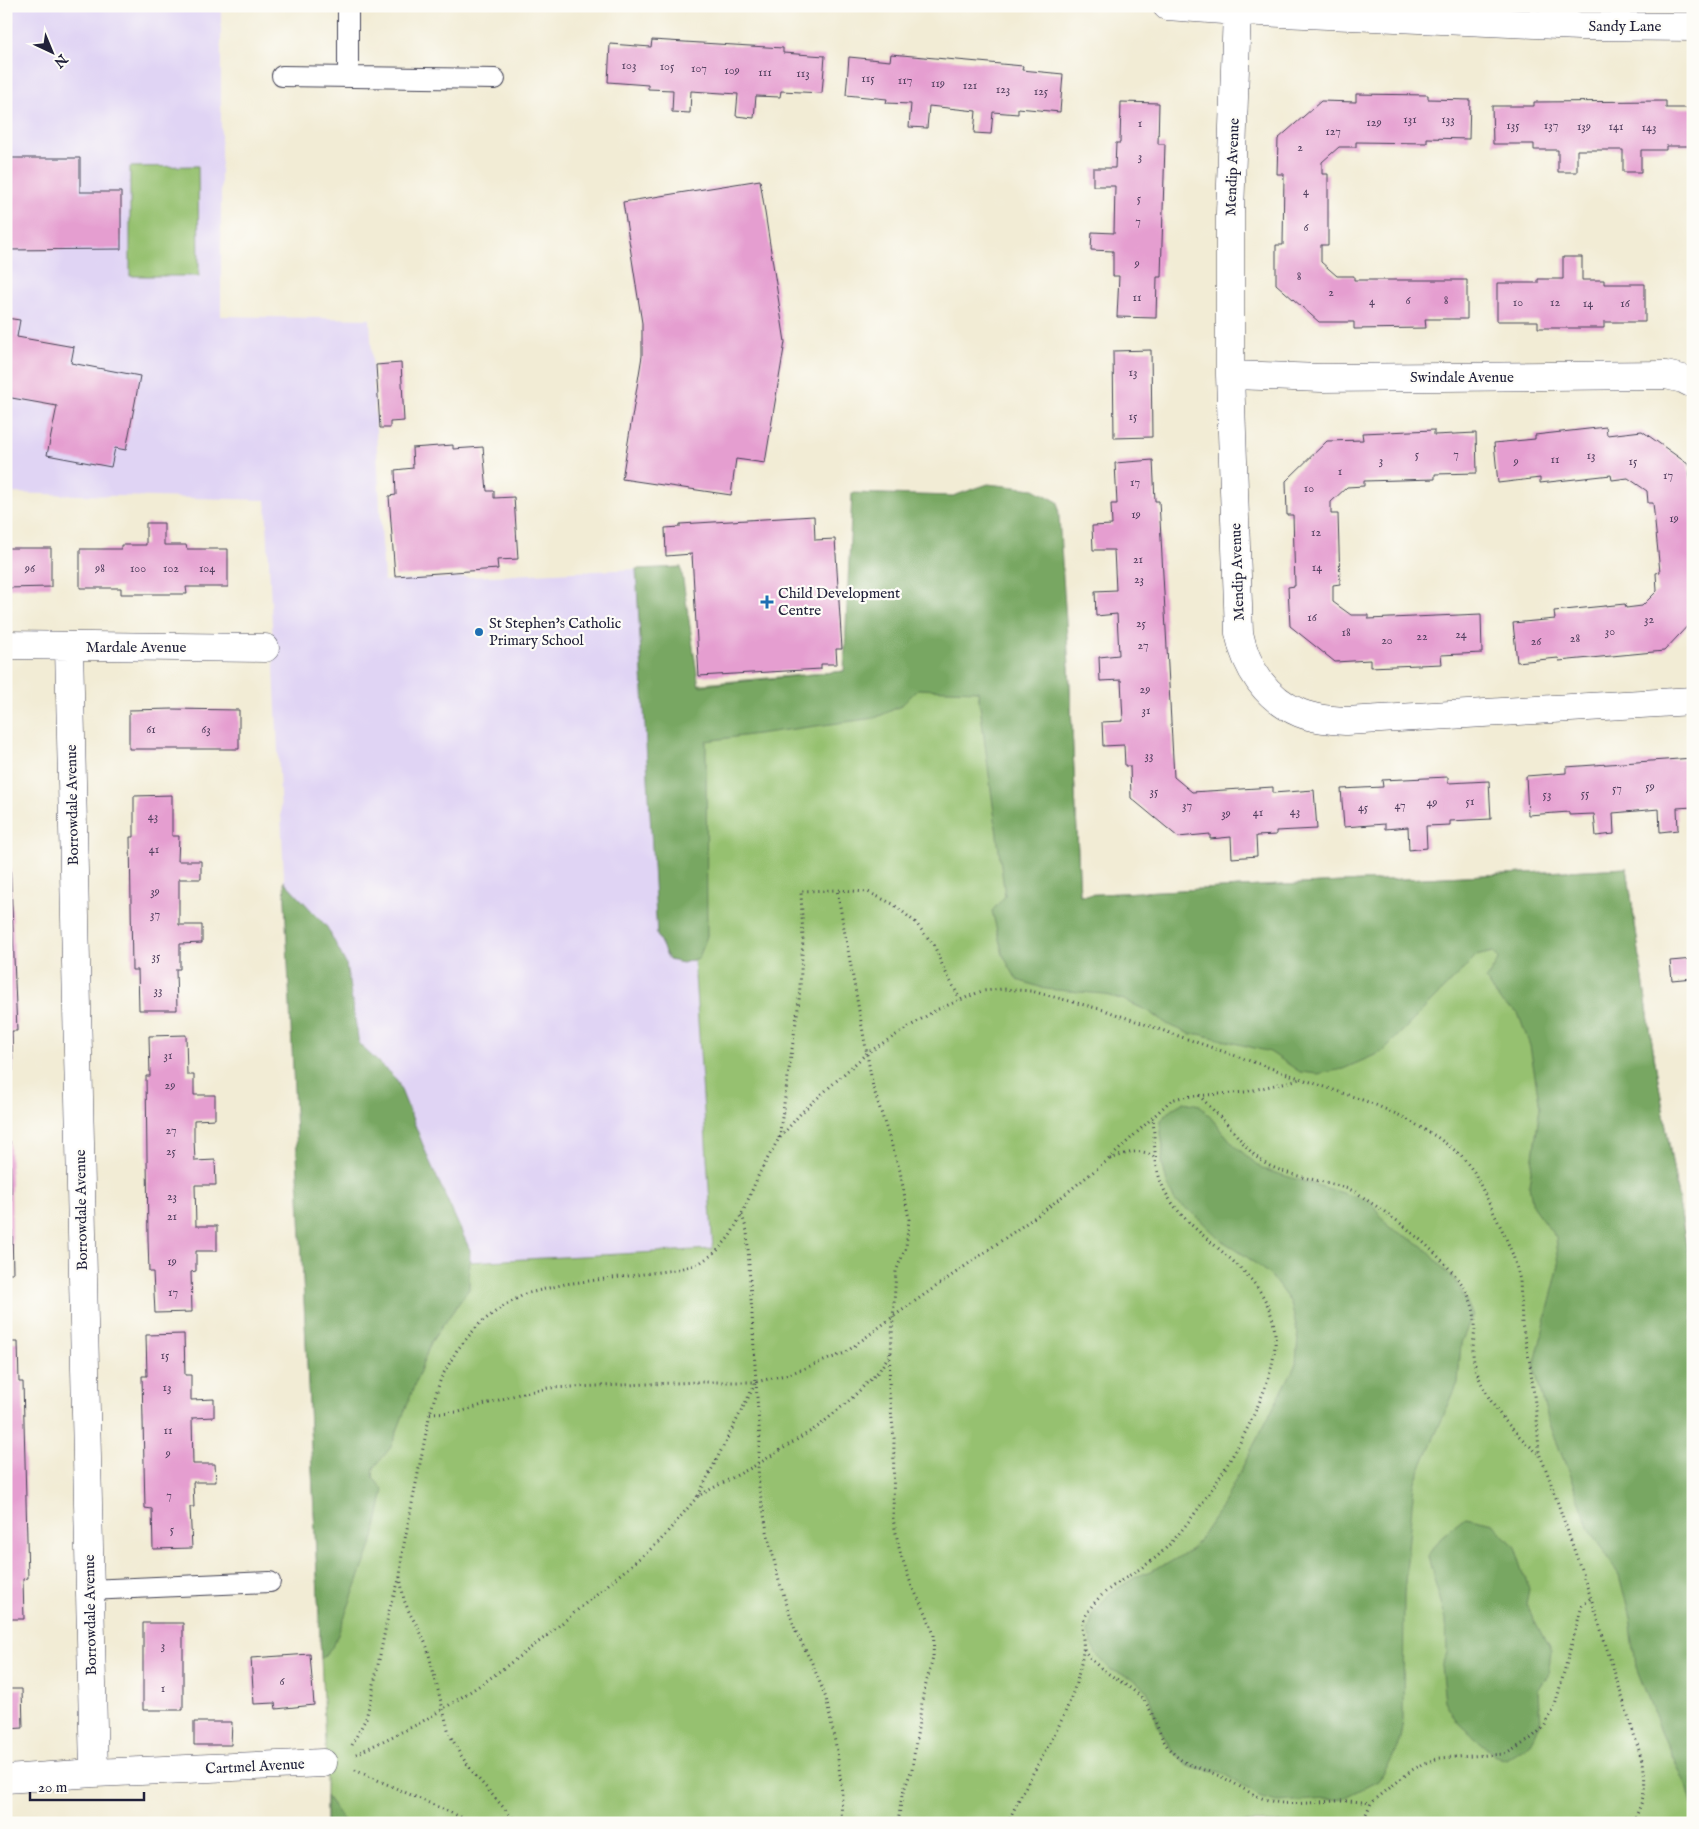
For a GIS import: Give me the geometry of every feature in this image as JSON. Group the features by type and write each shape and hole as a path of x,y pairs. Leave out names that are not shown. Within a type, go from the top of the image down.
{"street":[{"name":"Sandy Lane","path":"1167,6 1237,12 1579,26 1693,27"},
{"name":"Mendip Avenue","path":"1237,12 1230,213 1230,375 1239,633 1248,664 1270,693 1284,705 1301,714 1322,719 1346,721 1693,700"},
{"name":"Swindale Avenue","path":"1230,375 1322,378 1666,375 1683,379 1693,384"},
{"name":"Mardale Avenue","path":"6,645 265,648"},
{"name":"Borrowdale Avenue","path":"69,646 94,1774"},
{"name":"Cartmel Avenue","path":"6,1779 330,1763"}],"lane":[{"path":"348,6 348,77"},
{"path":"282,76 495,80"},
{"path":"89,1590 270,1582"}],"path":[{"path":"837,890 873,1087 900,1171 909,1219 906,1247 896,1271 890,1352 889,1391 894,1438 892,1519 900,1552 912,1587 926,1613 934,1635 933,1658 924,1695 912,1769 902,1795 898,1823"},
{"path":"778,1140 799,1001 803,940 801,891 837,890 868,892 893,904 914,922 934,945 942,967 960,999"},
{"path":"330,1763 348,1750 366,1718 389,1611 400,1577 402,1554 430,1413 442,1378 457,1350 480,1323 502,1307 525,1294 565,1284 675,1270 698,1264 716,1252 730,1236 742,1214 759,1174 778,1140 801,1113 867,1053 928,1015 960,999 982,991 1003,989 1031,992 1104,1010 1371,1103 1401,1116 1437,1137 1461,1155 1474,1172 1513,1255 1520,1280 1522,1324 1530,1364 1537,1419 1538,1453 1547,1472 1591,1598 1644,1763 1646,1782 1643,1801 1633,1823"},
{"path":"430,1413 459,1412 519,1394 548,1388 756,1382 789,1374 845,1353 894,1316 1046,1210 1108,1160 1171,1100 1182,1096 1245,1092 1301,1079"},
{"path":"1198,1095 1228,1124 1249,1150 1266,1164 1282,1171 1352,1191 1388,1214 1428,1245 1460,1280 1473,1306 1475,1326 1472,1345 1474,1365 1485,1391 1503,1419 1538,1453"},
{"path":"1008,1823 1062,1720 1076,1683 1084,1649 1083,1622 1089,1610 1109,1589 1158,1555 1173,1541 1222,1473 1252,1420 1267,1383 1274,1355 1273,1317 1256,1283 1242,1268 1178,1211 1166,1194 1160,1181 1155,1159 1153,1117"},
{"path":"1108,1160 1131,1152 1149,1153 1155,1159"},
{"path":"742,1214 747,1231 760,1442 758,1464 759,1488 779,1581 796,1632 826,1698 837,1750 842,1792 841,1823"},
{"path":"698,1496 758,1464 819,1426 880,1371 890,1352"},
{"path":"330,1763 366,1750 443,1709 485,1682 544,1638 659,1542 698,1496 756,1382"},
{"path":"400,1577 404,1600 410,1614 420,1629 427,1647 449,1732 460,1754 475,1775 517,1823"},
{"path":"1362,1823 1371,1803 1425,1762 1439,1758 1506,1754 1529,1740 1544,1727 1554,1709 1582,1606 1591,1598"},
{"path":"1084,1649 1097,1666 1128,1686 1142,1698 1149,1708 1166,1746 1174,1755 1188,1764 1232,1781 1252,1794 1270,1801 1290,1803 1345,1801 1371,1803"},
{"path":"330,1763 474,1823"}],"shaded area":[{"name":"St Stephen's Catholic Primary School","path":"6,6 221,6 221,316 370,319 384,581 681,567 690,685 694,960 713,1249 469,1262 303,1275 266,500 6,493"}],"green space":[{"path":"198,166 199,276 130,276 130,167"},
{"path":"988,484 1034,489 1058,502 1069,666 1080,895 1627,868 1654,1056 1693,1285 1693,1808 1688,1789 1662,1734 1636,1667 1630,1617 1619,1575 1592,1534 1548,1419 1534,1367 1559,1265 1556,1238 1533,1207 1529,1185 1540,1107 1530,1046 1518,1013 1501,1002 1486,980 1499,959 1493,952 1476,956 1382,1052 1343,1069 1318,1074 1300,1072 1270,1052 1199,1034 1190,1034 1167,1024 1150,1012 1124,1000 1103,994 1046,989 1017,980 1003,955 992,911 1005,896 978,691 918,689 901,706 875,718 706,741 707,936 699,958 683,963 669,960 657,935 636,569 681,567 699,686 844,671 852,493 953,496"},
{"path":"1069,666 1080,895 1627,868 1654,1056 1693,1285 1693,1823 326,1823 326,1763 303,1275 469,1262 713,1249 694,960 690,685 845,671"},
{"path":"284,881 327,927 346,964 359,1044 397,1080 429,1160 470,1250 469,1289 431,1342 391,1447 374,1468 373,1478 384,1490 374,1538 334,1645 321,1659"},
{"path":"1184,1102 1200,1105 1235,1146 1262,1169 1370,1201 1389,1227 1423,1246 1457,1283 1473,1315 1461,1343 1458,1383 1414,1483 1404,1594 1403,1720 1398,1750 1378,1781 1344,1798 1277,1802 1262,1798 1221,1772 1187,1766 1173,1752 1158,1726 1147,1690 1132,1678 1111,1670 1096,1654 1088,1633 1093,1614 1110,1593 1136,1577 1167,1564 1192,1549 1221,1508 1296,1364 1298,1335 1291,1303 1271,1276 1221,1240 1194,1214 1175,1201 1167,1183 1162,1162 1161,1120 1172,1109"},
{"path":"1466,1517 1493,1523 1515,1547 1529,1589 1526,1604 1551,1652 1548,1675 1538,1690 1540,1725 1530,1743 1506,1759 1493,1754 1457,1722 1445,1701 1441,1666 1447,1653 1446,1620 1428,1557 1442,1536"},
{"path":"326,1796 345,1823 326,1823"}],"building":[{"path":"652,40 783,48 783,53 825,56 822,93 781,91 780,97 756,96 754,118 736,116 738,94 691,91 690,113 672,112 673,90 648,89 648,85 608,82 610,44 651,47"},
{"path":"891,54 1023,66 1022,70 1063,74 1060,112 1018,108 1018,114 993,112 991,134 974,133 976,111 929,106 927,128 909,127 911,104 886,103 887,99 846,95 849,57 890,61"},
{"path":"1356,94 1428,95 1428,99 1470,100 1469,139 1427,138 1427,143 1356,142 1356,147 1339,147 1322,162 1322,174 1328,174 1328,245 1321,245 1321,262 1337,276 1354,276 1354,280 1467,280 1467,319 1425,319 1426,328 1354,329 1354,322 1319,322 1276,284 1276,245 1283,245 1284,174 1277,174 1278,139 1321,101 1356,102"},
{"path":"1666,101 1666,108 1693,108 1693,146 1666,146 1666,150 1641,150 1641,172 1623,172 1623,150 1577,150 1577,172 1558,172 1558,150 1534,150 1534,144 1493,144 1492,106 1534,106 1534,102"},
{"path":"1121,102 1159,103 1158,144 1165,144 1161,277 1157,277 1156,318 1117,317 1119,276 1113,276 1113,251 1091,250 1092,232 1114,233 1115,186 1093,186 1093,168 1115,168 1116,143 1120,143"},
{"path":"6,158 80,158 80,192 121,192 121,249 6,250"},
{"path":"760,180 785,342 765,463 736,459 731,495 622,479 642,356 642,323 623,202"},
{"path":"1563,257 1582,257 1582,280 1604,280 1604,284 1645,284 1645,322 1604,322 1604,328 1538,328 1538,321 1497,321 1497,283 1538,283 1538,279 1563,279"},
{"path":"6,318 20,320 17,337 74,347 71,363 140,376 126,450 115,448 111,467 47,455 57,406 6,397"},
{"path":"1151,350 1152,437 1114,438 1113,351"},
{"path":"401,363 404,421 390,422 390,428 380,428 376,365"},
{"path":"1606,427 1607,435 1642,431 1688,464 1693,498 1693,620 1664,651 1559,661 1558,658 1517,662 1513,623 1555,619 1554,611 1625,604 1626,608 1642,606 1657,591 1656,573 1660,572 1653,503 1648,503 1647,491 1628,478 1612,480 1611,475 1540,483 1540,478 1498,483 1494,443 1535,439 1535,435"},
{"path":"1434,430 1434,435 1476,433 1477,473 1435,474 1435,479 1364,481 1364,486 1347,487 1331,502 1331,514 1338,514 1340,584 1333,585 1333,602 1351,615 1368,615 1368,619 1481,614 1482,653 1441,655 1442,664 1370,667 1370,660 1335,662 1290,626 1288,587 1295,586 1293,515 1287,515 1286,481 1327,441 1363,440 1362,433"},
{"path":"453,445 453,449 483,447 487,491 494,491 494,498 514,497 518,559 497,560 498,569 395,576 389,496 396,495 395,470 413,468 412,448"},
{"path":"1153,460 1155,501 1159,501 1174,777 1192,792 1273,787 1273,793 1314,790 1317,829 1276,831 1276,835 1256,836 1257,856 1232,858 1231,837 1210,839 1210,834 1178,837 1131,798 1130,766 1125,766 1124,745 1103,746 1102,722 1123,721 1121,680 1100,681 1099,657 1119,655 1117,614 1096,616 1095,591 1116,590 1114,550 1093,550 1092,526 1112,525 1111,504 1117,504 1115,463"},
{"name":"Child Development Centre","path":"814,516 815,540 835,539 842,649 836,649 837,664 821,664 821,669 699,676 692,554 666,556 665,528 680,527 680,524"},
{"path":"146,523 164,523 164,545 186,545 187,549 228,549 228,587 186,587 187,594 121,594 121,588 80,588 80,549 121,549 121,545 146,545"},
{"path":"6,548 51,548 51,587 6,588"},
{"path":"129,710 239,710 239,749 129,749"},
{"path":"1693,758 1693,807 1677,808 1678,830 1660,832 1659,809 1613,813 1614,834 1596,836 1594,814 1569,815 1569,812 1528,815 1526,776 1566,773 1566,767"},
{"path":"1448,777 1448,783 1489,781 1491,819 1450,821 1450,825 1426,826 1427,848 1409,850 1408,827 1385,829 1385,824 1344,827 1341,789 1383,787 1382,780"},
{"path":"172,795 172,836 179,836 178,861 201,861 201,879 179,879 179,925 202,925 202,943 180,944 180,969 176,969 177,1010 139,1010 138,970 132,970 130,837 134,837 134,796"},
{"path":"6,834 9,834 17,1031 12,1031 13,1071 6,1071"},
{"path":"1690,895 1693,895 1693,913 1691,913"},
{"path":"1693,936 1693,955 1691,955 1690,937"},
{"path":"1693,959 1693,978 1672,980 1670,961"},
{"path":"186,1035 187,1075 194,1075 194,1095 215,1095 215,1119 194,1120 194,1140 195,1161 215,1160 216,1185 195,1185 196,1226 217,1226 217,1251 196,1251 196,1271 191,1272 192,1312 155,1313 153,1272 149,1272 148,1239 146,1076 150,1076 149,1036"},
{"path":"6,1141 10,1141 13,1273 6,1273"},
{"path":"184,1334 185,1375 191,1375 191,1400 214,1399 214,1417 192,1418 193,1464 215,1464 216,1482 193,1482 194,1507 190,1507 192,1548 153,1549 152,1509 145,1508 142,1376 147,1376 146,1335"},
{"path":"6,1342 18,1342 19,1382 23,1382 28,1578 23,1579 24,1619 6,1619"},
{"path":"143,1623 183,1623 183,1710 143,1710"},
{"path":"310,1654 314,1705 276,1709 275,1703 254,1704 251,1658"},
{"path":"6,1689 22,1689 23,1728 6,1729"},
{"path":"194,1722 232,1722 231,1745 194,1745"}],"place":[{"name":"Child Development Centre","path":"767,602"},
{"name":"St Stephen's Catholic Primary School","path":"479,632"}]}
